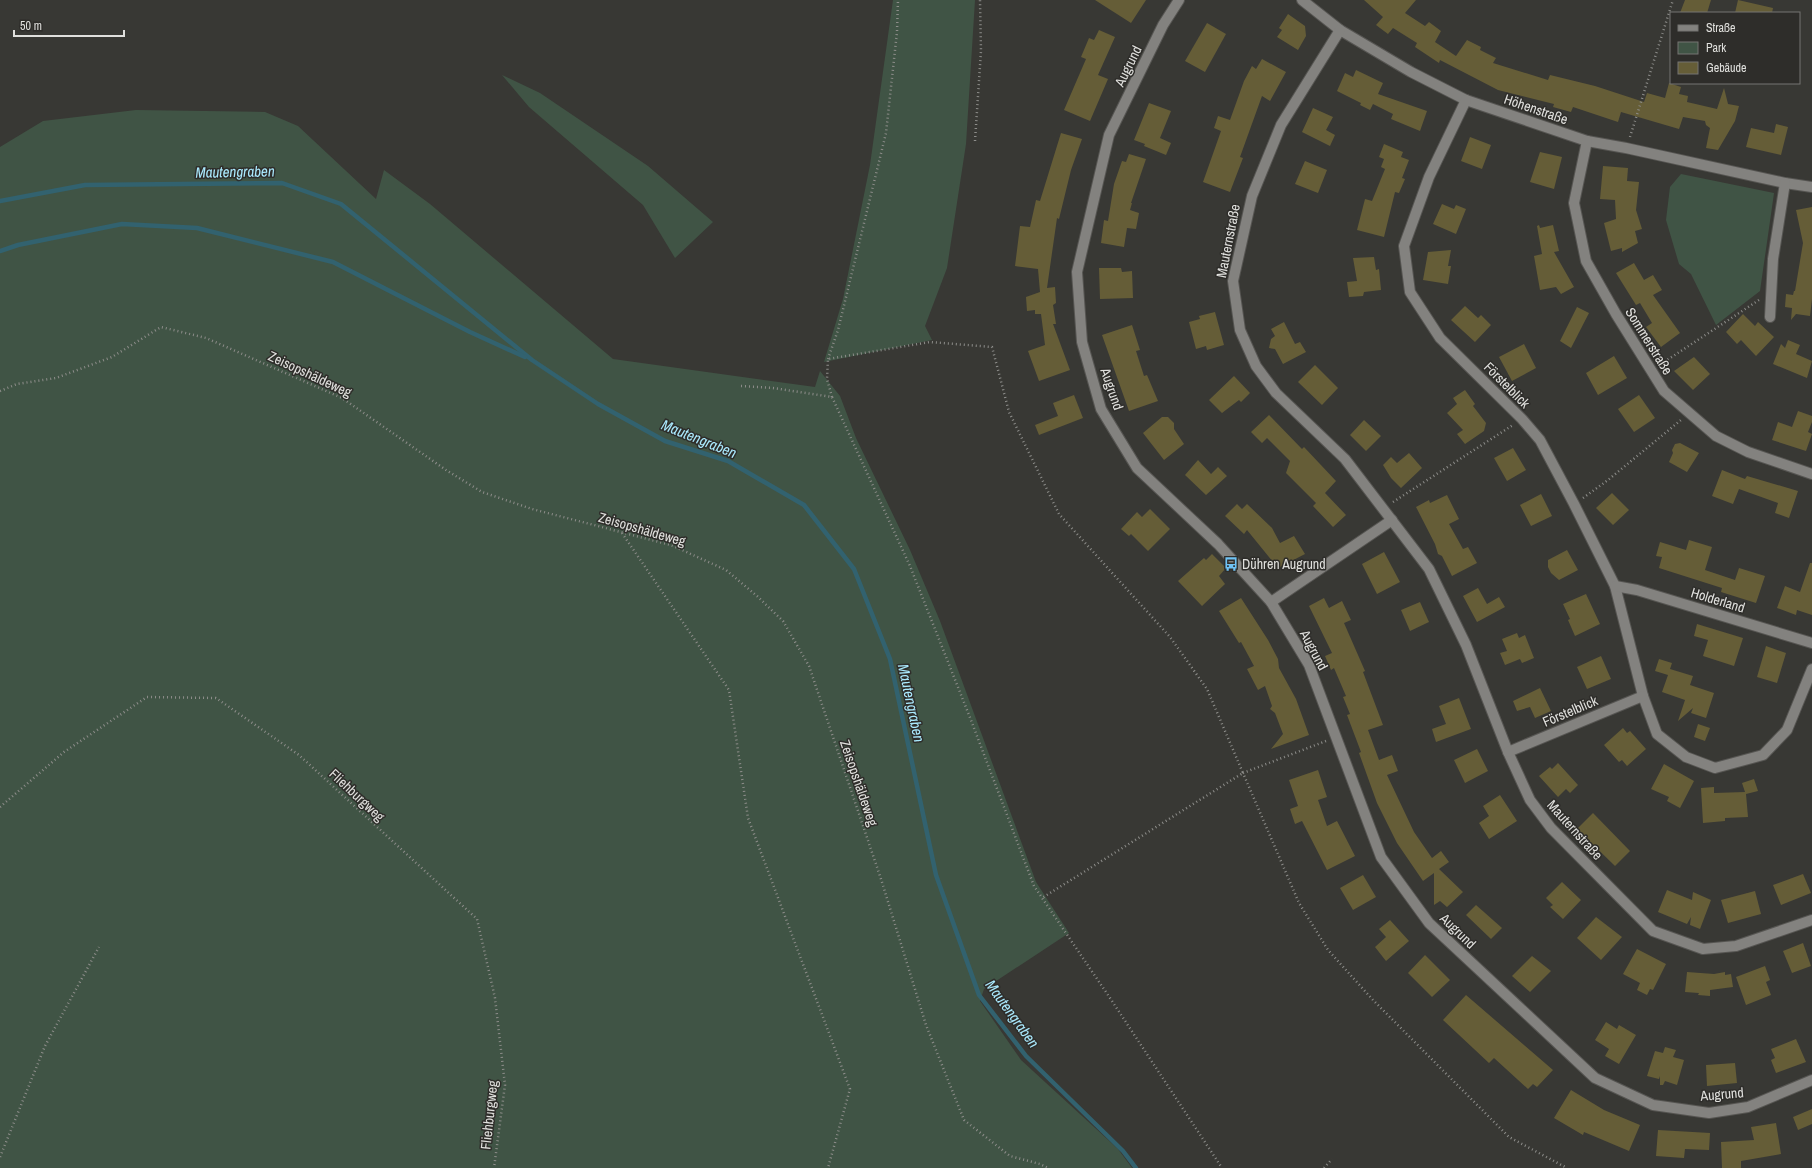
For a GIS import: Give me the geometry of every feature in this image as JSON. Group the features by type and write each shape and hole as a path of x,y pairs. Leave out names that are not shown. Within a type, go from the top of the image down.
{"street":[{"name":"Augrund","path":"1179,0 1163,25 1109,135 1077,272 1082,342 1101,409 1137,468 1218,544 1271,602 1309,665 1381,857 1429,923 1595,1078 1653,1105 1709,1113 1748,1107 1812,1080"},
{"name":"Höhenstraße","path":"1302,0 1340,30 1411,72 1466,100 1587,141 1626,148 1785,183 1812,187"},
{"name":"Mauternstraße","path":"1340,30 1280,125 1252,196 1232,281 1240,330 1256,366 1276,393 1345,458 1429,569 1466,645 1508,752 1530,800 1551,828 1653,931 1703,949 1736,946 1812,920"},
{"name":"Förstelblick","path":"1466,100 1429,176 1404,246 1410,292 1440,338 1522,419 1540,440 1615,586 1643,696 1657,734 1686,757 1715,768 1763,755 1787,730 1812,669"},
{"name":"Sommerstraße","path":"1587,141 1574,203 1586,261 1664,391 1688,414 1716,436 1748,452 1812,474"},
{"path":"1770,317 1773,259 1785,183"},
{"path":"1271,602 1392,520"},
{"name":"Holderland","path":"1615,586 1637,590 1812,643"},
{"name":"Förstelblick","path":"1508,752 1643,696"}],"path":[{"path":"898,0 897,32 886,132 838,330 828,359 827,379 832,397 910,566 969,714 1034,886 1222,1168"},
{"path":"975,142 981,51 980,0"},
{"path":"1626,148 1673,0"},
{"path":"1651,371 1771,292"},
{"name":"Zeisopshäldeweg","path":"0,392 17,384 56,378 112,357 161,327 206,338 342,398 446,470 482,492 532,509 671,545 726,570 757,596 783,621 809,666 881,879 926,1025 964,1120 1010,1156 1040,1164 1048,1168"},
{"path":"828,359 930,342 992,347 1009,412 1059,514 1170,637 1207,689 1299,903 1328,950 1373,1000 1509,1137 1567,1168"},
{"path":"741,386 773,388 832,397"},
{"path":"1574,504 1608,480 1688,414"},
{"path":"1384,508 1522,419"},
{"path":"622,532 729,690 748,818 850,1089 828,1168"},
{"name":"Fliehburgweg","path":"0,808 64,752 147,697 216,698 299,755 476,919 496,998 505,1085 494,1168"},
{"path":"1042,898 1243,773 1336,737"},
{"path":"0,1157 45,1046 99,947"},
{"path":"1324,1168 1332,1159"}],"green space":[{"path":"893,0 975,0 966,144 947,268 925,326 932,340 824,362 843,299 870,165"},
{"path":"502,75 540,93 648,166 713,222 675,258 643,205 529,107"},
{"path":"136,110 265,112 298,126 376,199 384,170 430,204 613,359 815,387 820,371 840,396 856,438 910,550 940,621 1036,882 1069,933 984,989 980,1001 1021,1060 1118,1149 1132,1168 0,1168 0,147 43,121"},
{"path":"1681,174 1774,193 1760,291 1716,325 1691,274 1679,264 1666,220 1670,187"}],"building":[{"path":"1095,0 1146,0 1131,23"},
{"path":"1364,0 1416,0 1405,13 1425,26 1429,22 1441,31 1435,42 1456,56 1467,40 1481,47 1480,50 1496,58 1493,63 1548,80 1550,75 1595,86 1644,102 1647,93 1665,98 1669,83 1681,87 1679,94 1688,96 1687,102 1717,109 1724,88 1728,104 1739,106 1735,121 1718,150 1706,148 1710,128 1706,125 1705,121 1683,117 1679,129 1621,112 1618,122 1573,107 1571,112 1553,107 1554,104 1498,90 1440,60 1439,63 1415,47 1417,43 1393,28 1388,34 1376,25 1383,17"},
{"path":"1685,0 1711,0 1707,12 1680,12"},
{"path":"1738,0 1773,8 1772,12 1735,12"},
{"path":"1288,14 1305,26 1306,36 1298,50 1277,37 1282,30 1279,28"},
{"path":"1207,23 1226,34 1205,72 1185,61"},
{"path":"1099,30 1115,37 1098,75 1108,79 1090,121 1064,110 1086,59 1081,57 1089,38 1094,40"},
{"path":"1262,59 1286,72 1270,101 1262,96 1240,157 1243,158 1230,192 1203,182 1221,131 1214,128 1218,116 1230,120 1244,81 1252,66 1256,69"},
{"path":"1356,70 1383,83 1378,94 1427,111 1420,131 1391,119 1393,114 1373,104 1370,110 1360,105 1361,103 1337,91 1345,73 1353,77"},
{"path":"1149,103 1171,111 1160,138 1171,143 1166,155 1134,140"},
{"path":"1313,108 1333,117 1326,130 1335,135 1330,146 1302,132"},
{"path":"1776,124 1788,127 1781,155 1746,147 1751,128 1774,133"},
{"path":"1061,133 1082,139 1071,170 1059,219 1057,218 1047,288 1055,287 1056,303 1053,305 1056,324 1053,324 1070,370 1039,381 1028,351 1045,345 1041,314 1035,314 1035,310 1027,311 1026,297 1040,292 1038,269 1015,266 1020,226 1030,227 1036,200 1040,201"},
{"path":"1470,137 1491,145 1482,169 1461,161"},
{"path":"1384,144 1403,152 1401,157 1409,160 1402,178 1405,179 1399,193 1395,192 1384,237 1357,230 1365,199 1372,201 1385,169 1381,167 1384,159 1379,157"},
{"path":"1540,152 1562,157 1554,189 1530,182"},
{"path":"1129,154 1146,159 1130,210 1139,213 1136,229 1127,228 1124,247 1101,243 1104,220 1108,221 1114,184 1122,161 1126,162"},
{"path":"1305,161 1327,170 1318,193 1295,184"},
{"path":"1603,166 1628,168 1627,181 1639,182 1636,210 1642,229 1635,231 1638,243 1622,252 1622,248 1611,251 1604,223 1616,219 1615,200 1600,199"},
{"path":"1442,204 1454,209 1456,205 1466,209 1456,234 1433,224"},
{"path":"1812,207 1812,299 1810,316 1796,314 1791,320 1792,308 1785,307 1786,294 1793,295 1795,291 1803,243 1796,210"},
{"path":"1539,225 1540,228 1553,225 1559,251 1554,252 1574,287 1561,294 1556,287 1540,290 1534,256 1542,254 1537,226"},
{"path":"1451,250 1448,266 1451,266 1448,284 1423,280 1428,252"},
{"path":"1374,257 1376,270 1379,269 1381,290 1364,292 1363,296 1349,297 1347,282 1357,281 1353,258"},
{"path":"1634,263 1644,280 1653,275 1662,290 1653,295 1680,333 1661,347 1646,327 1652,323 1640,303 1636,305 1616,273"},
{"path":"1099,268 1121,268 1122,272 1132,271 1133,298 1100,299"},
{"path":"1465,306 1478,318 1481,315 1491,325 1475,342 1451,320"},
{"path":"1577,307 1589,313 1571,348 1560,341"},
{"path":"1215,312 1224,345 1207,350 1206,346 1196,349 1189,322 1200,319 1199,316"},
{"path":"1743,314 1755,326 1758,322 1774,337 1756,356 1741,340 1737,344 1726,332"},
{"path":"1284,322 1295,344 1300,342 1306,352 1283,364 1275,349 1269,348 1271,339 1275,336 1271,329"},
{"path":"1132,325 1140,350 1136,351 1144,376 1147,375 1158,401 1129,411 1102,335"},
{"path":"1788,340 1800,345 1796,354 1812,361 1807,378 1773,364 1781,344 1785,348"},
{"path":"1524,344 1536,368 1512,381 1499,357"},
{"path":"1614,356 1627,378 1598,395 1586,373"},
{"path":"1694,357 1710,374 1693,390 1674,371"},
{"path":"1315,365 1338,388 1322,405 1298,382"},
{"path":"1234,376 1250,393 1241,402 1239,400 1222,413 1209,400"},
{"path":"1465,390 1475,404 1473,406 1486,423 1484,431 1465,444 1457,434 1463,430 1447,413 1457,404 1453,398"},
{"path":"1074,395 1083,418 1039,435 1035,425 1058,416 1053,403"},
{"path":"1639,395 1655,418 1634,432 1618,409"},
{"path":"1798,411 1812,416 1812,422 1808,432 1812,434 1806,451 1772,440 1778,422 1792,427"},
{"path":"1269,415 1302,449 1304,447 1336,481 1325,493 1346,515 1333,527 1313,506 1316,503 1286,473 1290,461 1267,438 1262,443 1251,432"},
{"path":"1162,417 1168,417 1174,423 1174,429 1184,444 1164,460 1143,433"},
{"path":"1364,420 1381,436 1366,451 1350,435"},
{"path":"1680,443 1699,453 1687,472 1669,462 1675,444"},
{"path":"1513,448 1526,470 1507,481 1494,458"},
{"path":"1409,453 1422,468 1401,488 1391,478 1383,465 1391,457 1397,463"},
{"path":"1198,460 1211,474 1218,467 1227,476 1206,495 1185,475"},
{"path":"1722,470 1745,479 1747,476 1798,491 1789,518 1775,513 1778,503 1739,489 1733,504 1712,496"},
{"path":"1612,493 1629,510 1613,525 1596,508"},
{"path":"1541,494 1552,516 1531,526 1520,505"},
{"path":"1447,495 1459,519 1449,524 1463,549 1468,547 1477,563 1452,576 1442,556 1438,554 1435,544 1416,507 1429,500 1430,503"},
{"path":"1237,504 1242,509 1247,504 1272,528 1280,543 1294,536 1305,554 1278,568 1247,530 1244,534 1225,516"},
{"path":"1150,509 1170,529 1148,551 1131,534 1129,536 1121,529 1137,512 1142,517"},
{"path":"1689,540 1712,547 1705,570 1735,580 1739,568 1765,576 1756,603 1721,592 1722,588 1659,568 1662,557 1656,556 1660,542 1686,550"},
{"path":"1567,550 1578,570 1559,580 1551,573 1548,567 1548,560"},
{"path":"1384,552 1400,582 1377,594 1362,564"},
{"path":"1212,554 1226,568 1219,576 1225,584 1202,606 1178,581 1204,558 1206,560"},
{"path":"1810,563 1812,563 1812,615 1797,610 1796,615 1777,608 1785,586 1800,592"},
{"path":"1478,588 1487,604 1499,597 1505,607 1477,622 1463,596"},
{"path":"1586,594 1600,624 1575,636 1568,620 1570,619 1563,604"},
{"path":"1241,598 1268,640 1278,659 1279,668 1296,699 1309,735 1271,749 1283,734 1275,713 1270,709 1272,706 1265,686 1258,690 1247,669 1254,666 1241,642 1239,643 1219,611"},
{"path":"1324,598 1329,608 1342,601 1351,620 1344,623 1365,671 1363,672 1383,725 1368,730 1379,760 1392,755 1398,771 1387,775 1414,832 1432,858 1441,851 1449,862 1439,869 1463,892 1447,907 1440,901 1434,905 1434,873 1423,881 1397,843 1377,803 1359,753 1361,752 1347,715 1350,714 1343,697 1346,696 1334,668 1331,670 1325,656 1332,653 1309,606"},
{"path":"1420,602 1429,622 1410,631 1401,610"},
{"path":"1697,624 1743,638 1734,666 1703,656 1708,640 1694,636"},
{"path":"1517,633 1519,638 1525,635 1534,658 1522,663 1520,659 1505,665 1500,653 1507,651 1502,639"},
{"path":"1766,646 1786,653 1777,683 1757,677"},
{"path":"1601,656 1611,679 1587,689 1577,667"},
{"path":"1659,659 1672,663 1670,669 1693,676 1690,685 1714,693 1706,718 1691,713 1693,708 1678,721 1685,700 1662,692 1668,675 1655,671"},
{"path":"1540,688 1551,711 1535,718 1530,707 1517,711 1513,701"},
{"path":"1459,698 1471,729 1436,742 1432,729 1446,724 1439,706"},
{"path":"1698,724 1710,728 1705,741 1694,737"},
{"path":"1623,728 1627,733 1630,731 1646,749 1627,766 1622,760 1619,762 1604,745"},
{"path":"1477,749 1488,771 1465,783 1454,760"},
{"path":"1558,763 1578,785 1570,793 1566,789 1558,797 1539,776 1550,767 1552,769"},
{"path":"1664,764 1694,781 1680,808 1667,801 1669,797 1651,789"},
{"path":"1318,770 1327,797 1318,800 1327,826 1337,821 1355,856 1327,870 1302,821 1295,824 1290,809 1298,806 1289,780"},
{"path":"1754,779 1758,791 1746,794 1748,817 1725,818 1725,821 1703,823 1701,788 1714,787 1714,793 1745,792 1742,783"},
{"path":"1500,795 1517,821 1489,839 1479,823 1489,816 1483,806"},
{"path":"1593,813 1630,851 1615,866 1577,829"},
{"path":"1803,874 1811,893 1781,905 1773,885"},
{"path":"1363,875 1376,897 1353,910 1340,888"},
{"path":"1562,882 1581,900 1563,919 1550,907 1553,905 1546,898"},
{"path":"1667,890 1692,900 1693,892 1711,900 1700,929 1690,925 1691,917 1687,924 1658,912"},
{"path":"1755,891 1761,914 1728,923 1721,900"},
{"path":"1476,905 1502,928 1491,939 1466,915"},
{"path":"1596,917 1622,937 1601,960 1577,938"},
{"path":"1390,920 1409,941 1386,961 1375,947 1386,937 1379,929"},
{"path":"1803,943 1811,966 1792,973 1783,951"},
{"path":"1637,949 1666,964 1653,990 1650,989 1647,995 1637,990 1640,983 1623,974"},
{"path":"1425,955 1450,980 1432,997 1408,973"},
{"path":"1532,956 1551,971 1530,992 1512,976"},
{"path":"1765,966 1770,980 1766,982 1771,995 1746,1005 1736,977"},
{"path":"1687,972 1714,974 1725,972 1725,975 1731,974 1733,987 1710,990 1710,996 1698,995 1699,993 1685,992"},
{"path":"1466,995 1553,1070 1537,1087 1533,1084 1528,1089 1494,1058 1489,1063 1443,1020"},
{"path":"1606,1022 1617,1029 1619,1025 1636,1035 1619,1064 1605,1056 1609,1049 1595,1040"},
{"path":"1796,1039 1806,1062 1776,1073 1771,1060 1775,1058 1771,1049"},
{"path":"1665,1047 1676,1050 1673,1057 1684,1060 1677,1085 1665,1081 1663,1085 1660,1085 1660,1076 1659,1079 1647,1076 1655,1051 1663,1053"},
{"path":"1735,1063 1737,1083 1707,1086 1706,1065"},
{"path":"1571,1090 1604,1110 1640,1125 1629,1151 1584,1132 1583,1135 1554,1118"},
{"path":"1812,1109 1812,1124 1798,1130 1793,1117"},
{"path":"1776,1123 1781,1154 1741,1161 1741,1168 1722,1168 1721,1142 1754,1140 1751,1127"},
{"path":"1658,1130 1710,1133 1709,1150 1685,1149 1684,1158 1656,1156"}],"waterway":[{"name":"Mautengraben","path":"0,201 85,185 282,183 341,204 532,360 598,404 665,441 728,461 804,505 854,569 890,659 936,875 979,995 1026,1056 1123,1151 1136,1168"},
{"name":"Mautengraben","path":"0,251 18,245 122,224 197,228 333,262 470,332 525,357"}],"place":[{"name":"Dühren Augrund","path":"1231,564"}]}
